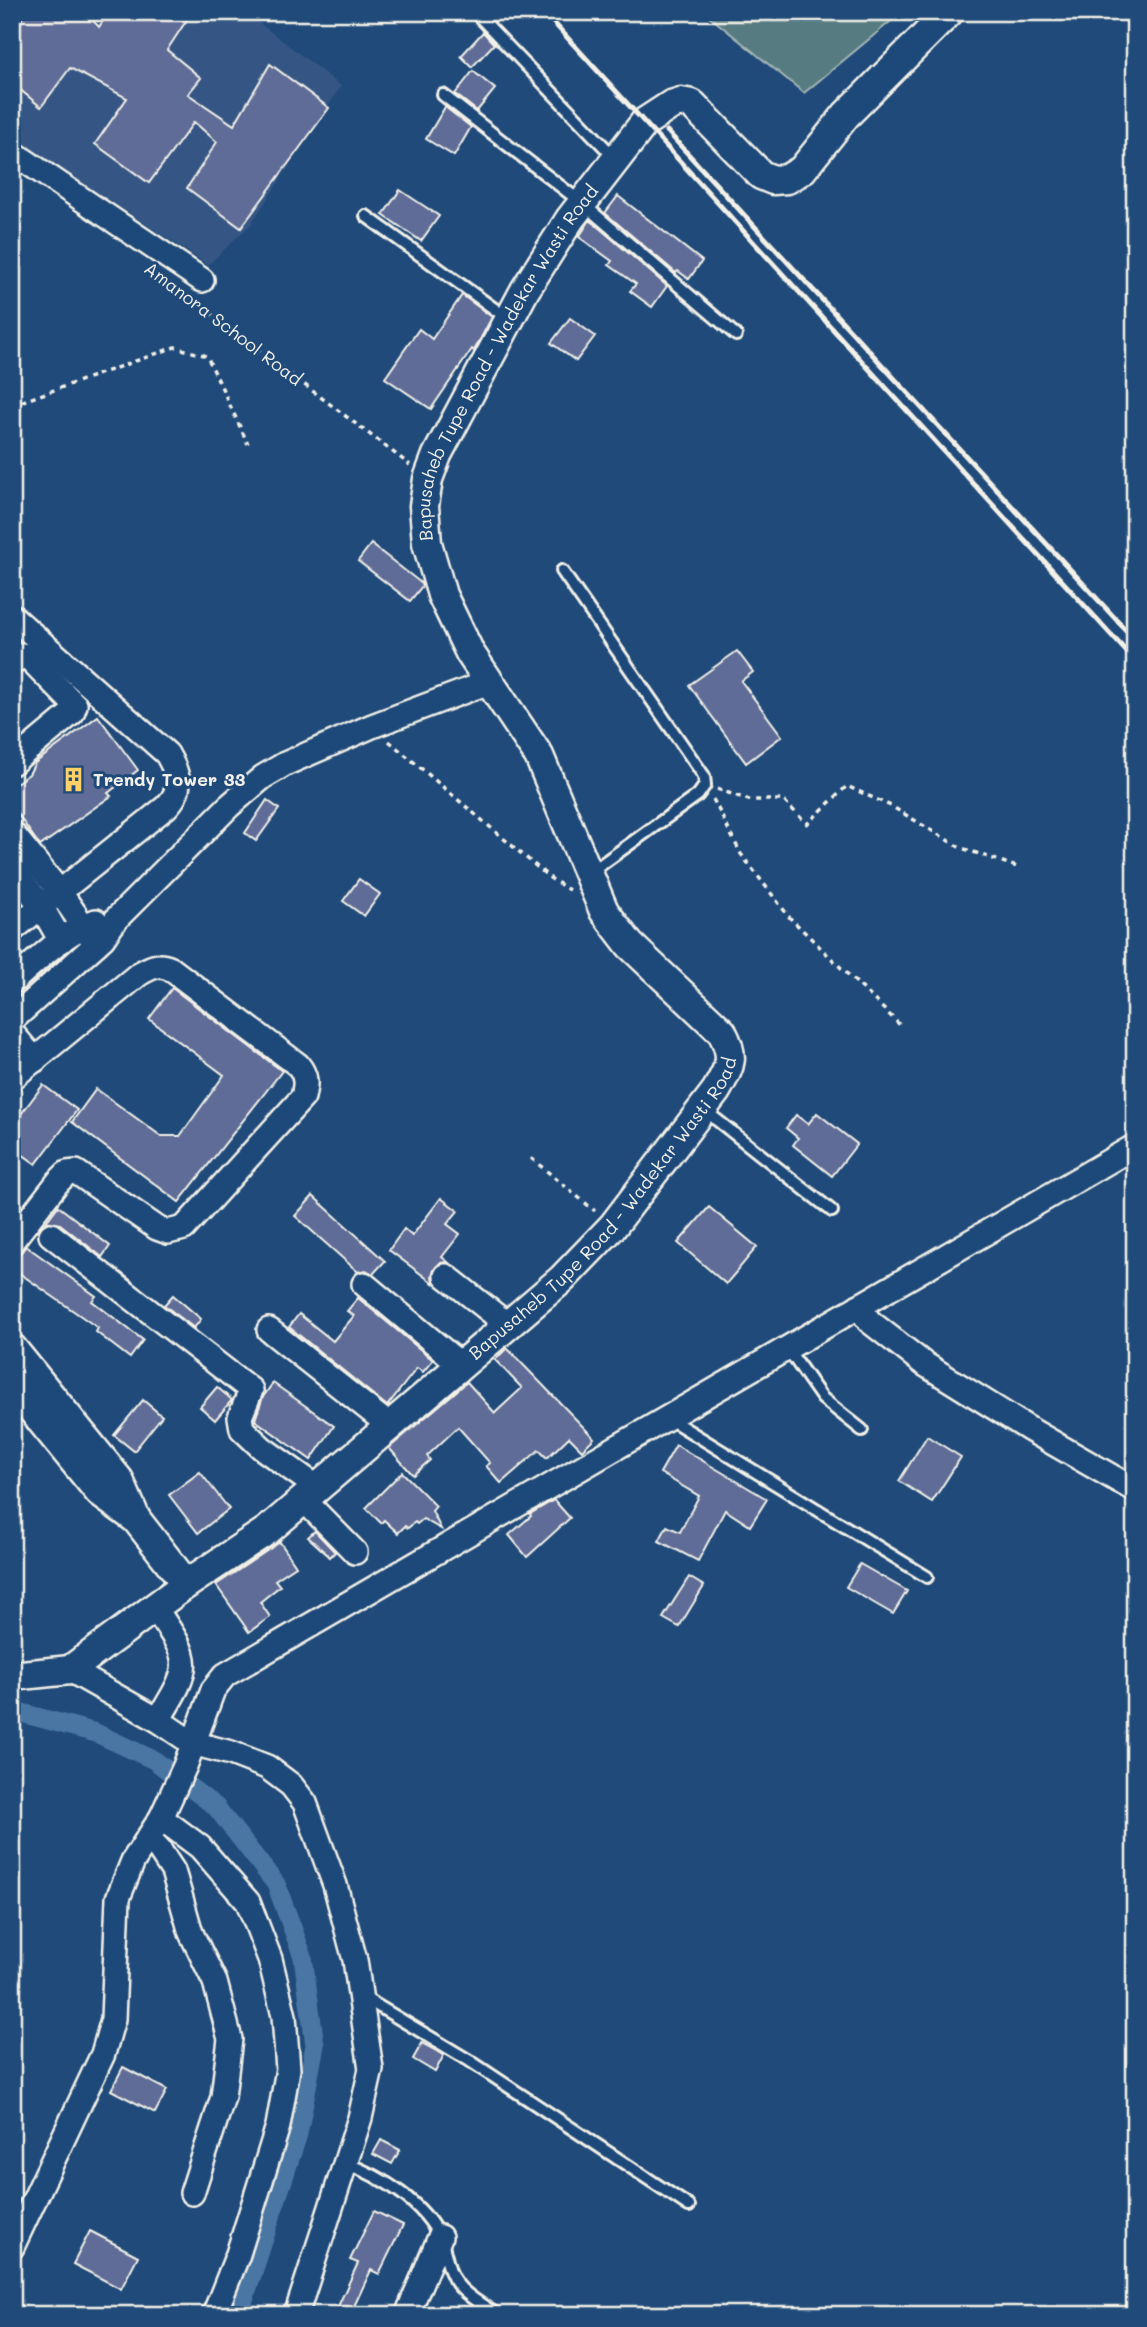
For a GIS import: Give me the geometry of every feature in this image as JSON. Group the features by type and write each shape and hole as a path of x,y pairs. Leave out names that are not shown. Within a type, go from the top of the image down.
{"street":[{"name":"Bapusaheb Tupe Road - Wadekar Wasti Road","path":"70,1670 185,1585 268,1530 562,1279 613,1226 703,1109 729,1067 731,1049 722,1032 630,945 580,883 539,756 470,653 442,595 427,543 424,506 428,479 437,455 531,280 582,203 645,122 671,105 681,102 692,104 761,175 773,180 788,179 802,170 846,115 949,12"},
{"name":"Amanora School Road","path":"12,152 196,289"},
{"path":"12,616 167,754 179,782 175,798 166,807 12,930"},
{"path":"12,663 22,655 27,656 75,705 72,713 12,763"},
{"path":"12,1020 90,935 100,920 117,918 229,806 263,777 285,764 372,726 489,682"},
{"path":"12,834 59,891 90,935"},
{"path":"12,868 41,906 61,941"},
{"path":"12,982 61,941 90,935"},
{"path":"12,1078 139,974 150,967 161,965 171,969 298,1065 306,1074 303,1097 184,1228 168,1232 157,1228 76,1172 67,1173 58,1182 12,1241"},
{"path":"12,1033 35,1060"},
{"path":"12,2248 103,2054 113,2019 118,1898 134,1861 161,1818 185,1766 213,1690 225,1675 1135,1146"},
{"path":"51,1235 251,1390 240,1418 242,1429 311,1494 355,1552"},
{"path":"446,1276 508,1325"},
{"path":"364,1284 461,1365"},
{"path":"859,1306 869,1321 923,1363 1029,1429 1135,1490"},
{"path":"269,1330 390,1426"},
{"path":"16,1371 119,1480 136,1519 185,1585"},
{"path":"155,1608 178,1642 184,1660 180,1685 159,1720"},
{"path":"12,1676 70,1670 159,1720 192,1742 267,1767 291,1786 305,1803 335,1885 355,1960 371,2069 360,2118 296,2315"},
{"path":"161,1818 200,1847 248,1902 270,1959 284,2016 288,2069 278,2126 238,2254 214,2315"},
{"path":"148,1838 160,1850 173,1871 191,1933 215,1982 230,2039 223,2097 192,2193"},
{"path":"407,2315 440,2237"}],"lane":[{"path":"475,12 616,159"},
{"path":"443,95 582,203 736,335"},
{"path":"366,216 509,320"},
{"path":"562,571 704,776 705,785 698,795 580,883"},
{"path":"703,1109 832,1211"},
{"path":"788,1348 822,1398 862,1430"},
{"path":"668,1418 927,1577"},
{"path":"361,1996 470,2061 689,2206"},
{"path":"345,2163 369,2172 425,2214 440,2237 450,2274 460,2288 497,2315"}],"path":[{"name":"Amanora School Road","path":"196,289 428,479"},
{"path":"12,405 175,347 207,356 248,444"},
{"path":"372,726 440,787 550,878 580,883"},
{"path":"705,785 749,800 783,800 807,824 847,786 891,806 959,847 1017,867"},
{"path":"705,785 741,854 790,918 902,1027"},
{"path":"531,1158 613,1226"}],"shaded area":[{"path":"12,12 245,12 341,86 251,224 208,265 12,136"}],"green space":[{"path":"704,12 902,12 804,93"}],"building":[{"path":"26,12 85,12 99,27 109,12 192,12 167,50 201,78 188,94 234,125 270,64 329,108 241,228 187,188 217,142 194,122 149,183 95,144 127,98 70,68 41,107 12,83 12,34"},
{"path":"483,32 494,44 472,67 461,56"},
{"path":"473,71 495,89 477,111 455,94"},
{"path":"445,107 471,127 454,156 426,139"},
{"path":"400,190 439,216 421,241 383,215"},
{"path":"618,196 702,261 689,279 678,271 676,273 605,213"},
{"path":"590,220 667,286 652,307 630,291 636,284 609,265 612,261 579,237"},
{"path":"462,295 492,317 474,351 472,349 431,409 385,378 419,329 432,339"},
{"path":"570,318 595,336 576,361 551,343"},
{"path":"371,544 421,583 422,586 410,601 358,561"},
{"path":"737,651 753,672 741,681 782,736 746,763 689,685"},
{"name":"Trendy Tower 33","path":"98,716 138,770 108,793 111,796 40,846 12,806 12,786 29,774 35,763"},
{"path":"267,800 279,809 256,841 245,833"},
{"path":"359,879 380,894 364,916 343,901"},
{"path":"172,988 282,1071 179,1202 72,1122 96,1089 161,1136 180,1136 224,1075 149,1019"},
{"path":"43,1085 77,1110 36,1164 12,1147 12,1126"},
{"path":"817,1113 857,1144 832,1176 793,1145 798,1138 786,1128 796,1115 808,1124"},
{"path":"313,1196 385,1261 373,1274 366,1270 358,1272 295,1216"},
{"path":"441,1198 458,1211 447,1224 460,1234 442,1257 448,1262 440,1263 435,1268 433,1283 389,1250 404,1229 412,1236"},
{"path":"58,1206 110,1246 102,1257 60,1224 46,1222"},
{"path":"709,1207 757,1247 726,1284 678,1243"},
{"path":"26,1246 96,1296 92,1301 143,1340 130,1358 96,1332 98,1328 12,1268 12,1263"},
{"path":"173,1295 201,1319 194,1328 164,1305"},
{"path":"358,1298 433,1360 423,1372 417,1368 387,1406 289,1327 299,1314 333,1341 354,1316 347,1311"},
{"path":"507,1348 594,1438 582,1450 569,1437 547,1458 539,1450 501,1483 486,1466 490,1463 458,1427 427,1456 430,1460 413,1475 389,1448 467,1382 495,1413 522,1388 495,1360"},
{"path":"273,1383 334,1426 311,1460 255,1420 263,1397"},
{"path":"217,1387 232,1400 215,1420 200,1407"},
{"path":"143,1400 162,1416 134,1451 114,1435"},
{"path":"927,1436 961,1457 932,1502 899,1481"},
{"path":"676,1445 767,1499 750,1526 725,1510 698,1561 659,1541 667,1526 680,1532 699,1496 660,1473"},
{"path":"200,1472 229,1509 198,1533 169,1495"},
{"path":"402,1472 436,1506 432,1511 441,1529 423,1519 408,1528 405,1526 398,1533 384,1520 381,1523 366,1508"},
{"path":"554,1500 570,1518 527,1557 509,1535 531,1516 530,1514"},
{"path":"315,1531 335,1552 330,1557 308,1537"},
{"path":"280,1542 296,1566 275,1580 280,1586 260,1602 270,1617 249,1632 216,1585"},
{"path":"860,1564 907,1591 893,1614 846,1587"},
{"path":"689,1577 704,1586 679,1627 663,1618"},
{"path":"422,2043 444,2055 435,2072 413,2059"},
{"path":"123,2067 167,2090 155,2113 111,2090"},
{"path":"381,2140 400,2150 392,2164 373,2154"},
{"path":"374,2211 403,2225 379,2274 371,2270 350,2315 334,2315 358,2263 350,2260"},
{"path":"90,2231 138,2256 121,2289 73,2264"}],"waterway":[{"path":"12,1713 22,1713 96,1733 154,1760 216,1807 276,1884 303,1957 315,2045 298,2134 239,2315"}],"railway":[{"path":"544,12 1135,661"},
{"path":"667,131 1135,640"}],"place":[{"name":"Trendy Tower 33","path":"73,780"}]}
